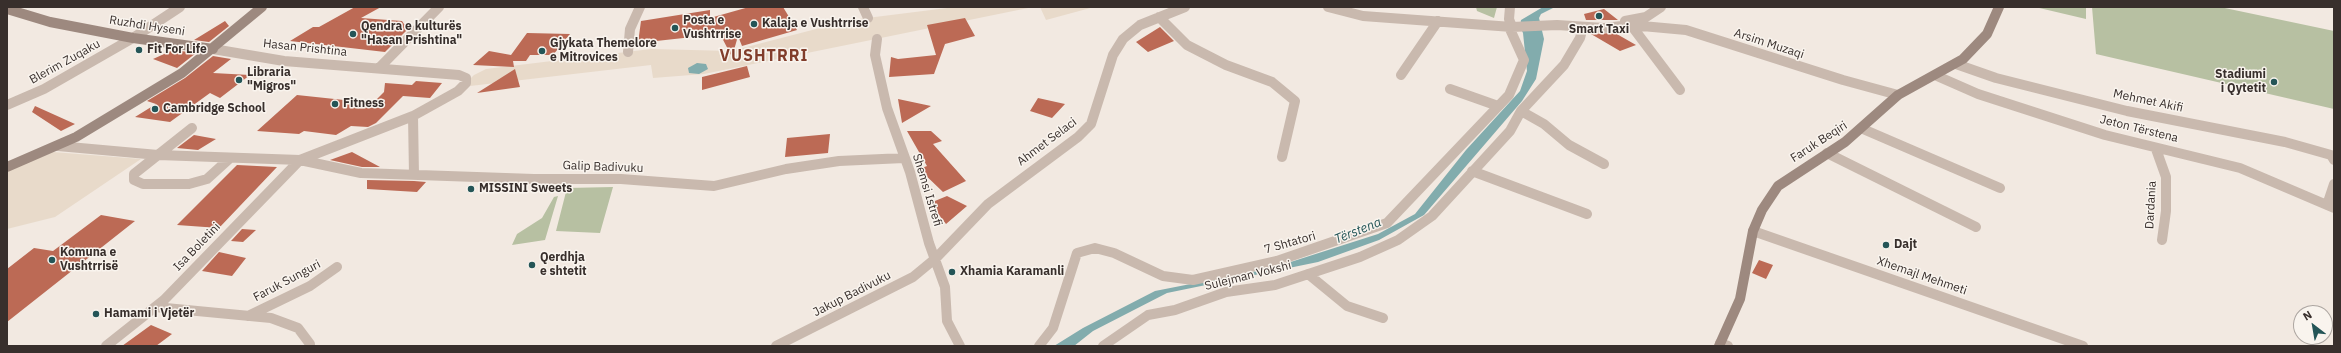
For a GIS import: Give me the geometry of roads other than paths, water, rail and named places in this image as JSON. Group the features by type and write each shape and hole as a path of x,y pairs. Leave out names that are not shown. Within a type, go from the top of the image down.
{"street":[{"name":"Blerim Zuqaku","path":"7,105 44,89 133,38 180,7"},
{"path":"7,167 58,146 90,129 182,73 213,49 262,7"},
{"path":"379,68 439,7"},
{"path":"628,52 630,29 640,7"},
{"path":"863,7 868,18"},
{"name":"Ahmet Selaci","path":"936,258 988,204 1078,137 1091,124 1112,55 1123,39 1130,32 1159,17 1185,7"},
{"name":"Arsim Muzaqi","path":"1328,7 1363,16 1513,27 1558,25 1604,28 1631,25 1686,30 1843,80 1898,95"},
{"path":"1510,9 1519,7"},
{"path":"1604,28 1646,16 1661,7"},
{"name":"Faruk Beqiri","path":"1722,345 1740,299 1753,231 1762,210 1778,186 1789,177 1863,129 1898,95 1937,76 1956,64 1986,34 1999,7"},
{"name":"Ruzhdi Hyseni","path":"7,9 49,21 133,38 213,49"},
{"name":"7 Shtatori","path":"1039,346 1053,328 1077,253 1094,248 1114,253 1163,276 1193,280 1277,261 1355,236 1387,223 1424,187 1509,95 1524,60 1509,19 1510,9"},
{"path":"1159,17 1187,45 1226,65 1272,82 1294,101 1282,157"},
{"path":"1401,76 1438,21"},
{"path":"1631,25 1680,90"},
{"name":"Sulejman Vokshi","path":"1103,346 1148,315 1175,310 1226,292 1275,285 1360,257 1398,240 1432,216 1510,131 1520,111 1564,65 1580,38 1582,27"},
{"name":"Shemsi Istrefi","path":"877,39 875,55 887,108 917,196 922,222 945,287 947,321 960,346"},
{"name":"Hasan Prishtina","path":"58,146 158,155 229,159 300,160 413,116 458,91 466,83 466,78 459,75 284,61 213,49"},
{"name":"Mehmet Akifi","path":"1956,64 1996,78 2127,111 2285,142 2331,155 2334,160"},
{"name":"Jeton Tërstena","path":"1937,76 1958,86 2041,115 2156,149 2240,168 2331,206"},
{"path":"1450,89 1498,106"},
{"path":"1520,111 1544,124 1569,145 1604,164"},
{"path":"413,116 414,175"},
{"path":"192,128 134,174 134,180 143,184 188,184 207,179 229,159"},
{"path":"1863,129 2000,188"},
{"name":"Dardania","path":"2156,149 2166,177 2166,211 2162,240"},
{"path":"1827,153 1976,227"},
{"name":"Galip Badivuku","path":"300,160 361,173 614,179 714,186 839,161 904,158"},
{"name":"Isa Boletini","path":"106,346 155,307 300,160"},
{"path":"1472,171 1587,214"},
{"path":"2331,206 2334,184"},
{"name":"Xhemajl Mehmeti","path":"1753,231 2083,346"},
{"name":"Jakup Badivuku","path":"776,346 855,308 906,280 936,258"},
{"name":"Faruk Sunguri","path":"248,316 310,286 338,267"},
{"path":"1308,274 1346,306 1383,318"},
{"name":"Faruk Sunguri","path":"155,307 271,318 298,328 310,344"}],"water":[{"path":"1543,7 1555,7 1541,14 1539,18 1544,39 1536,79 1522,101 1424,215 1379,240 1318,262 1167,293 1093,331 1074,346 1054,346 1083,328 1155,291 1272,268 1378,234 1415,214 1466,150 1520,91 1527,71 1523,33 1520,27 1521,20"},
{"path":"697,63 706,64 708,69 699,74 689,73 688,68"}],"place":[{"name":"Smart Taxi","path":"1599,16"},
{"name":"Kalaja e Vushtrrise","path":"754,24"},
{"name":"Posta e Vushtrrise","path":"675,28"},
{"name":"Qendra e kulturës \"Hasan Prishtina\"","path":"353,34"},
{"name":"Fit For Life","path":"139,50"},
{"name":"Gjykata Themelore e Mitrovices","path":"542,51"},
{"name":"Libraria \"Migros\"","path":"239,80"},
{"name":"Stadiumi i Qytetit","path":"2274,82"},
{"name":"Fitness","path":"335,104"},
{"name":"Cambridge School","path":"155,109"},
{"name":"MISSINI Sweets","path":"471,189"},
{"name":"Dajt","path":"1886,245"},
{"name":"Komuna e Vushtrrisë","path":"52,260"},
{"name":"Qerdhja e shtetit","path":"532,265"},
{"name":"Xhamia Karamanli","path":"952,272"},
{"name":"Hamami i Vjetër","path":"96,314"}],"district":[{"name":"VUSHTRRI","path":"764,56"}],"water label":[{"name":"Tërstena","path":"1358,231"}]}
